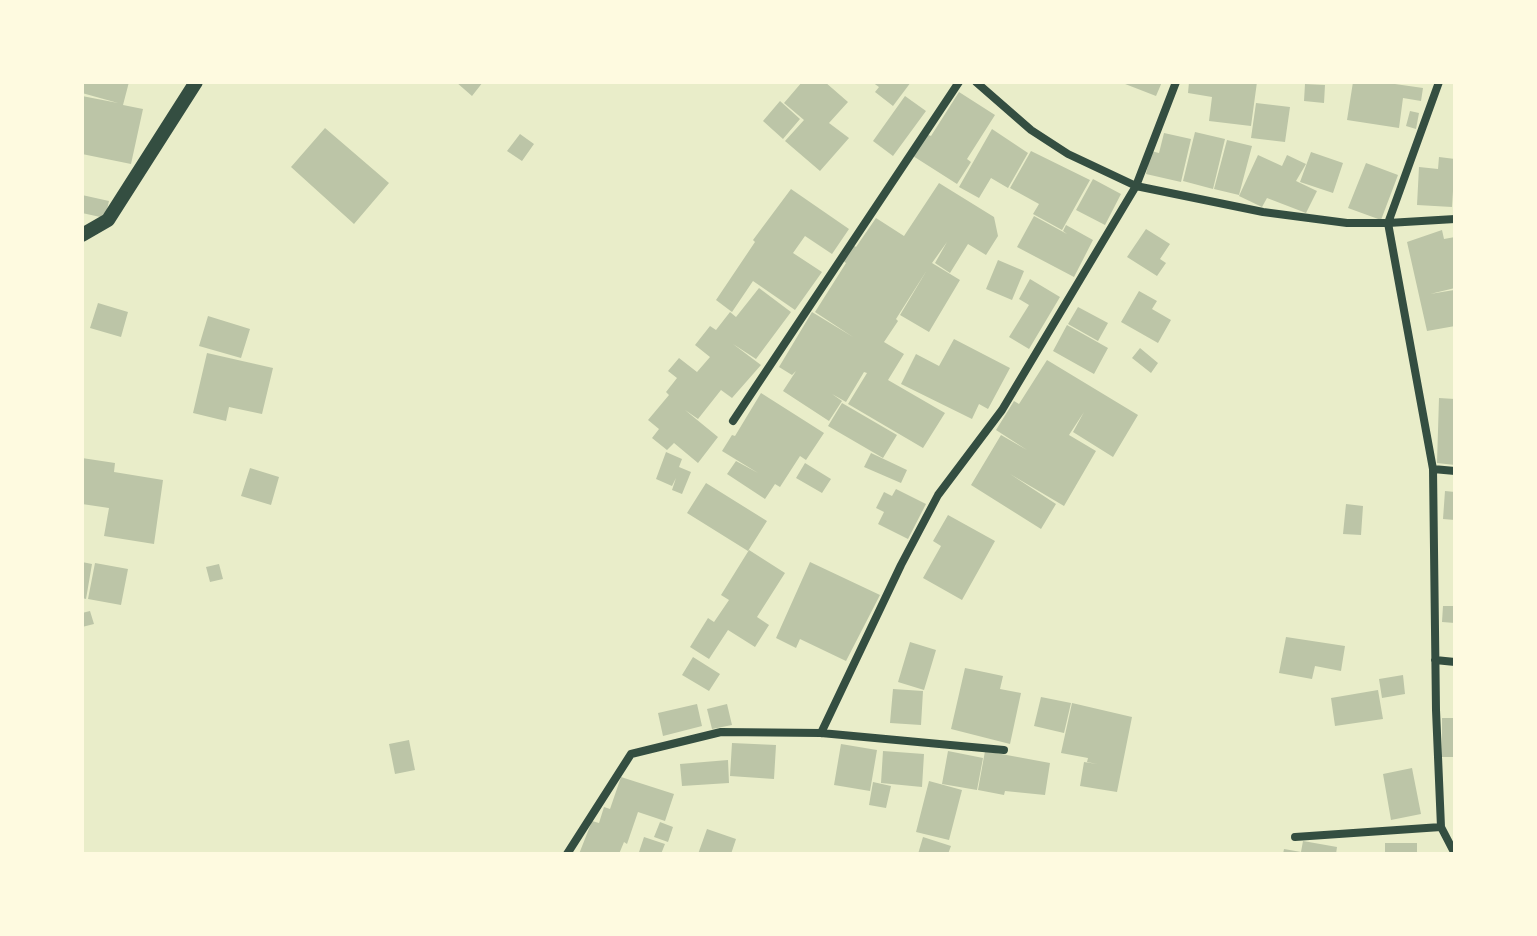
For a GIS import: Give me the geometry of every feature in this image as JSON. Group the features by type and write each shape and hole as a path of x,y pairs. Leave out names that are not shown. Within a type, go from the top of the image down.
{"street":[{"path":"82,235 108,220 196,82"},
{"path":"733,421 959,82"},
{"path":"976,82 1031,130 1068,154 1136,186 1263,212 1347,223 1455,219"},
{"path":"821,733 938,495 1002,410 1136,186 1176,82"},
{"path":"1439,82 1388,223 1433,469 1441,827 1455,854"},
{"path":"1433,469 1455,471"},
{"path":"1435,660 1455,662"},
{"path":"567,854 631,754 721,732 821,733 1004,750"},
{"path":"1295,837 1441,827"}],"building":[{"path":"82,82 129,82 123,105 143,109 131,164 82,154 82,96 118,103 82,93"},
{"path":"456,82 483,82 472,96"},
{"path":"802,82 825,82 848,102 829,123 849,138 820,171 785,141 804,120 784,103"},
{"path":"872,82 911,82 893,106 875,92 879,87"},
{"path":"1120,82 1162,82 1156,96"},
{"path":"1189,82 1257,82 1251,126 1209,121 1212,97 1188,93"},
{"path":"1353,82 1423,88 1421,101 1403,98 1399,128 1347,120"},
{"path":"1305,84 1325,85 1324,103 1304,101"},
{"path":"959,92 995,115 967,159 971,162 957,184 913,156 926,134 931,136"},
{"path":"905,96 926,111 893,156 873,141"},
{"path":"780,101 800,119 783,139 763,121"},
{"path":"1256,103 1290,107 1285,142 1251,138"},
{"path":"1410,111 1419,113 1416,129 1406,126"},
{"path":"325,128 389,183 354,224 291,167"},
{"path":"992,129 1028,153 1008,188 991,178 979,198 959,187"},
{"path":"1195,132 1225,139 1213,189 1183,181"},
{"path":"1164,133 1191,139 1181,182 1146,174 1151,151 1159,153"},
{"path":"520,134 534,144 522,161 507,151"},
{"path":"1227,140 1252,146 1239,195 1214,189"},
{"path":"1031,151 1090,180 1062,230 1033,214 1039,204 1010,188"},
{"path":"1311,152 1343,163 1333,193 1300,182"},
{"path":"1258,155 1282,166 1287,155 1306,164 1296,181 1317,191 1306,213 1267,198 1262,207 1239,196"},
{"path":"1439,157 1455,159 1452,207 1417,205 1419,167 1438,169"},
{"path":"1366,163 1398,175 1381,220 1348,208"},
{"path":"1093,179 1121,194 1105,225 1076,210"},
{"path":"939,183 994,217 998,236 986,255 968,244 950,273 935,263 947,242 932,263 960,280 929,332 900,315 927,270 896,319 898,321 884,342 904,354 888,380 945,413 923,448 848,404 867,373 864,372 846,402 832,394 842,401 829,421 783,391 796,371 792,375 779,367 812,312 853,337 815,312 846,263 843,261 876,218 904,236"},
{"path":"791,189 849,229 832,254 805,236 793,253 822,272 795,310 753,281 732,312 716,300 755,242 753,240"},
{"path":"82,195 109,201 105,218 82,213"},
{"path":"1034,216 1067,234 1063,231 1066,225 1093,240 1074,277 1017,247"},
{"path":"1146,229 1170,244 1160,259 1166,263 1157,276 1127,257"},
{"path":"1442,230 1444,239 1455,237 1455,288 1430,294 1454,290 1455,326 1427,331 1407,242"},
{"path":"998,260 1024,271 1012,300 986,289"},
{"path":"1030,279 1060,297 1029,349 1009,337 1029,305 1019,299"},
{"path":"759,288 791,312 756,359 733,344 761,365 732,398 721,390 698,419 685,410 718,437 698,463 674,443 667,450 652,438 659,429 648,420 669,395 666,392 677,378 668,371 679,358 697,372 710,357 695,345 710,326 716,330 730,312 736,317"},
{"path":"1139,291 1157,301 1152,309 1171,320 1158,343 1121,322"},
{"path":"98,303 128,312 121,337 90,328"},
{"path":"1078,307 1108,323 1098,341 1068,324"},
{"path":"208,316 250,329 241,358 199,346"},
{"path":"1067,325 1108,348 1094,374 1053,351"},
{"path":"954,339 1010,368 988,409 979,404 972,419 901,384 916,354 939,366"},
{"path":"1140,348 1158,363 1151,373 1132,358"},
{"path":"207,353 273,368 262,414 229,407 226,421 193,413"},
{"path":"1047,360 1138,415 1113,457 1073,432 1084,412 1069,435 1096,451 1064,506 1010,474 1056,504 1041,529 971,485 1001,435 1027,450 996,430 1014,401 1019,404"},
{"path":"761,393 824,433 806,460 800,456 780,487 775,484 765,499 727,474 736,461 758,473 722,451 732,435 735,436"},
{"path":"1439,398 1455,399 1455,465 1437,463"},
{"path":"842,403 897,435 883,458 828,426"},
{"path":"666,452 682,459 679,467 691,472 682,494 672,490 676,478 672,486 656,479"},
{"path":"871,453 907,470 901,483 864,467"},
{"path":"82,458 115,463 114,472 163,480 154,544 104,536 109,508 82,504"},
{"path":"805,463 831,479 822,493 796,478"},
{"path":"250,468 279,477 271,505 241,496"},
{"path":"706,483 767,521 748,551 687,513"},
{"path":"896,489 926,504 908,539 878,524 884,512 876,508 884,492 892,496"},
{"path":"1445,491 1455,492 1455,520 1443,519"},
{"path":"1346,504 1363,506 1361,535 1343,534"},
{"path":"948,515 995,541 962,600 923,578 941,546 933,541"},
{"path":"749,550 785,573 757,617 769,625 755,647 728,630 709,659 690,647 708,618 714,622 729,600 721,595"},
{"path":"82,562 92,564 86,599 82,598"},
{"path":"810,562 880,595 846,661 800,639 796,648 776,638"},
{"path":"95,563 128,569 121,605 88,599"},
{"path":"219,564 223,579 210,582 206,567"},
{"path":"1443,606 1455,606 1455,623 1442,622"},
{"path":"90,611 94,624 82,627 82,613"},
{"path":"1286,637 1345,646 1341,671 1315,666 1312,679 1279,673"},
{"path":"910,642 936,650 924,690 898,682"},
{"path":"693,657 720,674 709,691 682,675"},
{"path":"965,668 1003,676 1000,689 1021,693 1010,744 951,729"},
{"path":"1403,675 1405,694 1382,698 1379,679"},
{"path":"893,689 923,691 921,725 890,723"},
{"path":"1378,690 1383,719 1335,726 1331,698"},
{"path":"1041,697 1071,703 1064,733 1034,726"},
{"path":"1072,703 1132,717 1117,792 1080,786 1084,762 1097,764 1087,762 1088,758 1061,753"},
{"path":"697,704 702,726 663,736 658,713"},
{"path":"727,704 732,725 712,729 707,709"},
{"path":"1442,718 1455,718 1455,757 1442,757"},
{"path":"409,740 415,770 395,774 389,744"},
{"path":"732,743 776,745 774,779 730,776"},
{"path":"841,744 877,750 870,791 834,785"},
{"path":"883,751 924,754 922,787 881,783"},
{"path":"948,751 983,758 977,790 942,784"},
{"path":"985,751 1050,763 1045,795 1005,791 1004,795 978,790"},
{"path":"728,760 729,783 682,786 680,764"},
{"path":"1412,768 1421,814 1391,820 1383,774"},
{"path":"621,777 674,794 665,821 638,812 627,844 624,842 619,854 579,854 592,821 599,823 604,807 610,809"},
{"path":"929,781 962,790 949,840 916,832"},
{"path":"873,782 891,786 886,808 869,805"},
{"path":"660,822 673,827 668,842 654,837"},
{"path":"707,829 736,839 731,854 698,854"},
{"path":"644,837 665,844 661,854 639,852"},
{"path":"923,837 951,846 948,854 918,854"},
{"path":"1303,841 1337,847 1336,854 1283,854 1284,849 1301,852"},
{"path":"1385,843 1417,843 1417,854 1385,854"}]}
